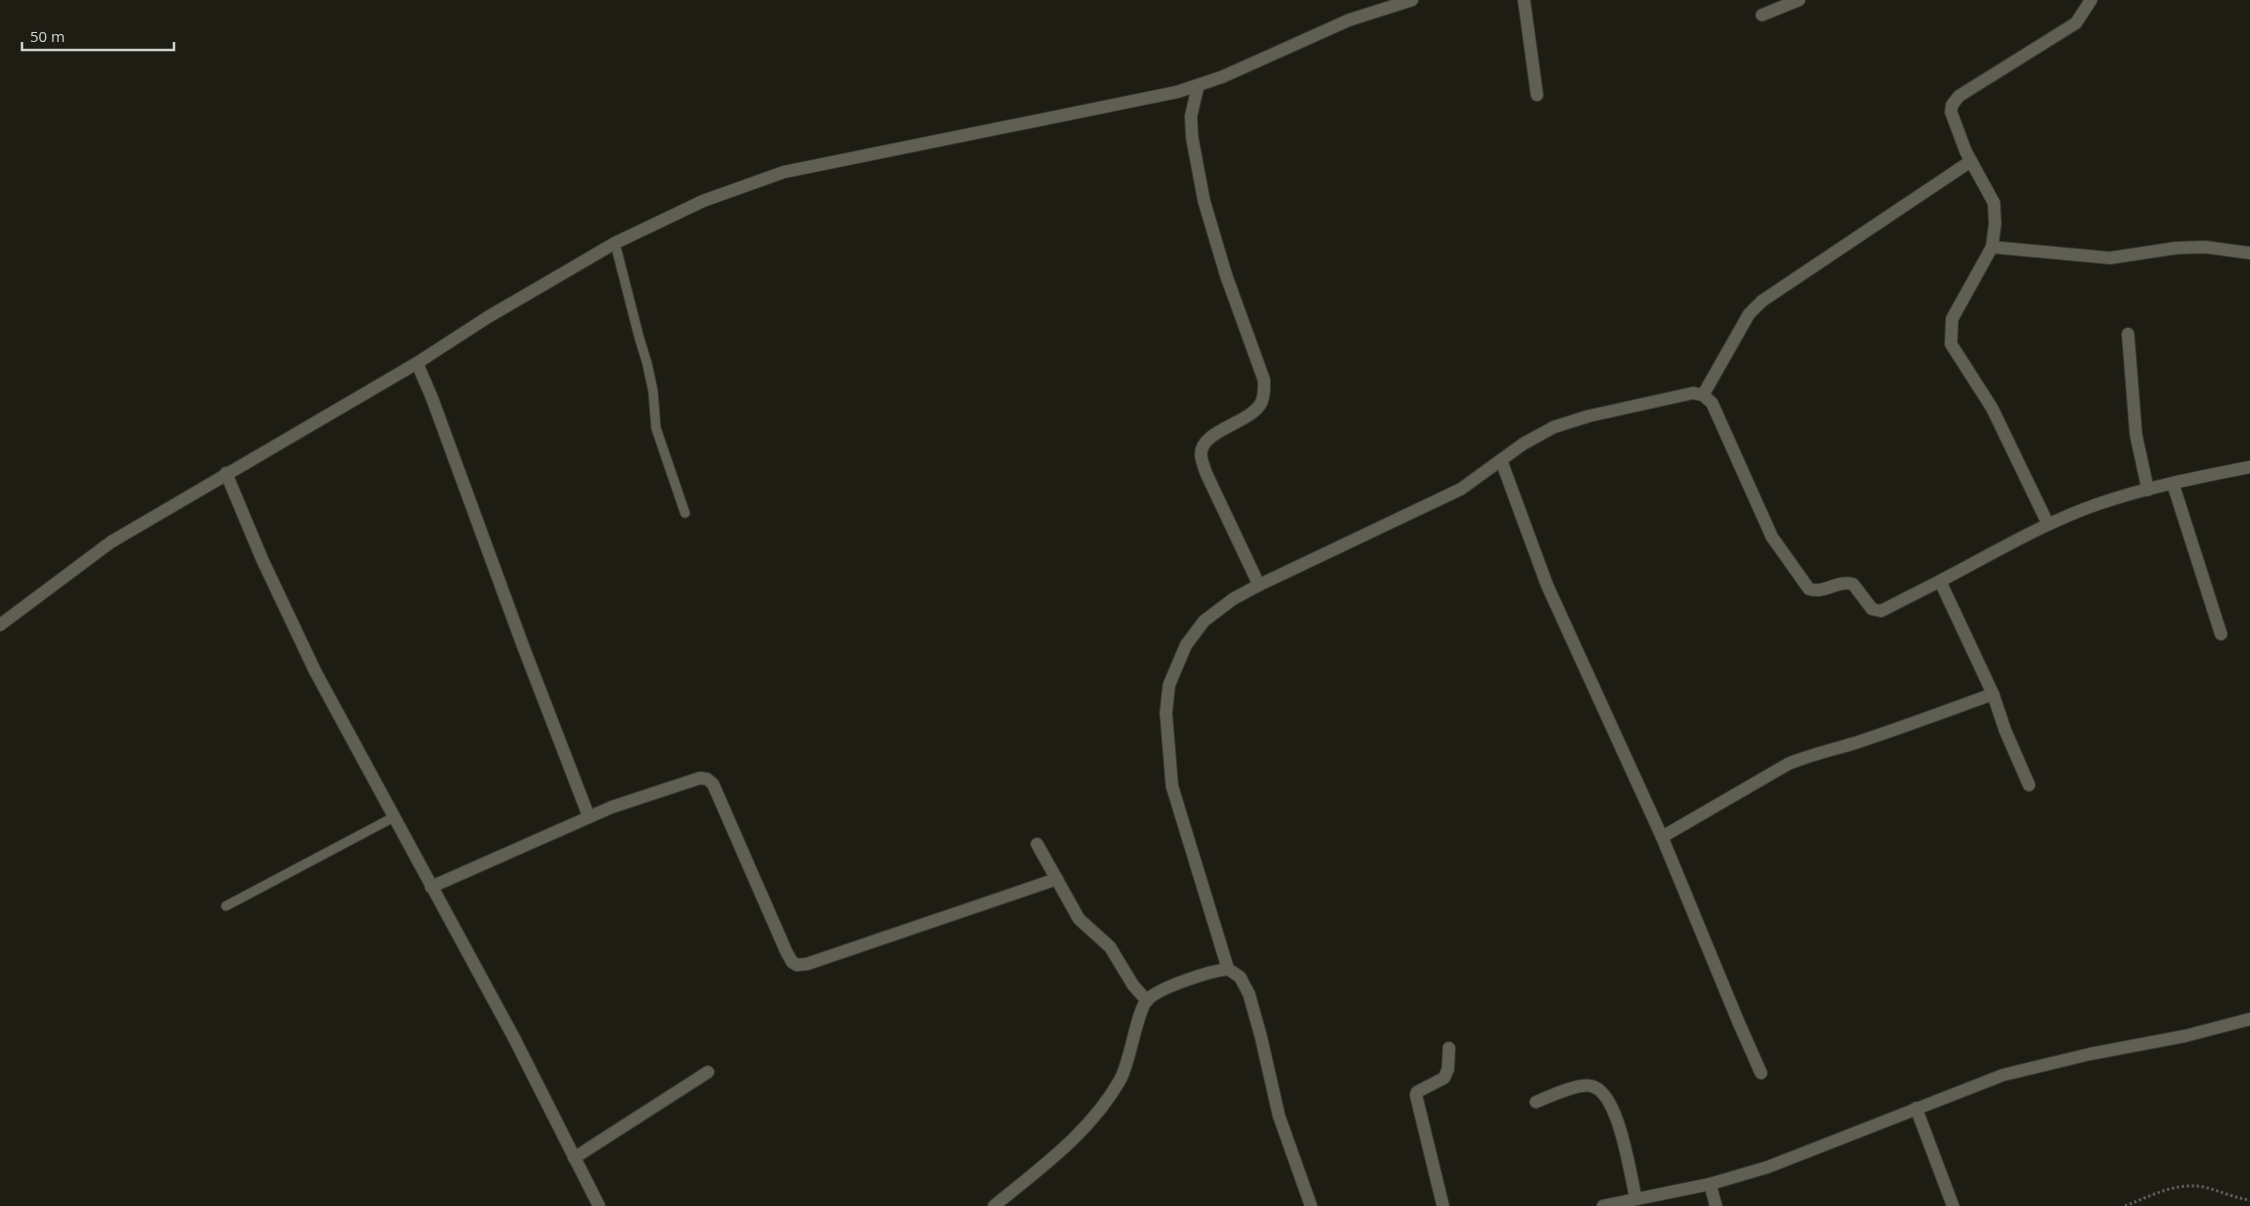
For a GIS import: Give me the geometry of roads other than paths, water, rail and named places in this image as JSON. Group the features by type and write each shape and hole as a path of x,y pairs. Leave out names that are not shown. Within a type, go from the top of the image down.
{"street":[{"path":"0,625 111,542 417,363 488,317 615,243 704,201 784,172 1168,94 1198,86 1349,20 1412,0"},
{"path":"1524,0 1537,95"},
{"path":"1762,15 1798,0"},
{"path":"2048,524 1992,408 1954,350 1950,337 1952,319 1992,247 1994,203 1971,161 1951,112 1952,105 1959,96 2076,23 2091,0"},
{"path":"1198,86 1191,116 1192,137 1204,201 1226,275 1264,380 1265,392 1255,411 1211,437 1203,446 1201,454 1206,473 1259,585"},
{"path":"1703,395 1749,314 1762,301 1971,161"},
{"path":"1992,247 2110,258 2176,248 2204,247 2250,253"},
{"path":"2128,334 2136,435 2148,490"},
{"path":"417,363 432,398 523,646 589,817"},
{"path":"1311,1206 1279,1116 1261,1036 1249,994 1240,977 1228,969 1172,786 1166,713 1169,685 1186,645 1204,620 1233,598 1461,489 1501,460 1554,427 1589,416 1693,393 1703,395 1712,403 1772,537 1809,589 1817,591 1843,582 1853,584 1872,609 1881,611 2048,524 2098,504 2148,490 2250,467"},
{"path":"1501,460 1547,585 1662,837 1761,1073"},
{"path":"226,473 262,559 315,671 513,1036 599,1206"},
{"path":"2173,484 2221,634"},
{"path":"1940,580 1993,694 2004,730 2029,785"},
{"path":"1662,837 1788,764 1806,756 1836,749 1993,694"},
{"path":"431,887 589,817 700,778 707,779 718,792 786,951 792,962 797,965 845,953 1058,879"},
{"path":"1037,844 1079,919 1110,947 1133,985 1147,1001"},
{"path":"994,1206 1075,1140 1110,1096 1128,1064 1141,1015 1147,1001 1171,987 1209,971 1228,969"},
{"path":"1602,1206 1710,1184 1797,1157 2002,1075 2032,1067 2185,1036 2250,1020"},
{"path":"1444,1206 1416,1094 1444,1078 1448,1069 1449,1048"},
{"path":"574,1158 708,1072"},
{"path":"1536,1102 1575,1088 1590,1086 1603,1092 1614,1112 1636,1199"},
{"path":"1916,1108 1953,1206"},
{"path":"1710,1184 1716,1206"}],"lane":[{"path":"615,243 639,337 648,363 653,391 656,428 685,513"},
{"path":"226,906 394,817"}]}
